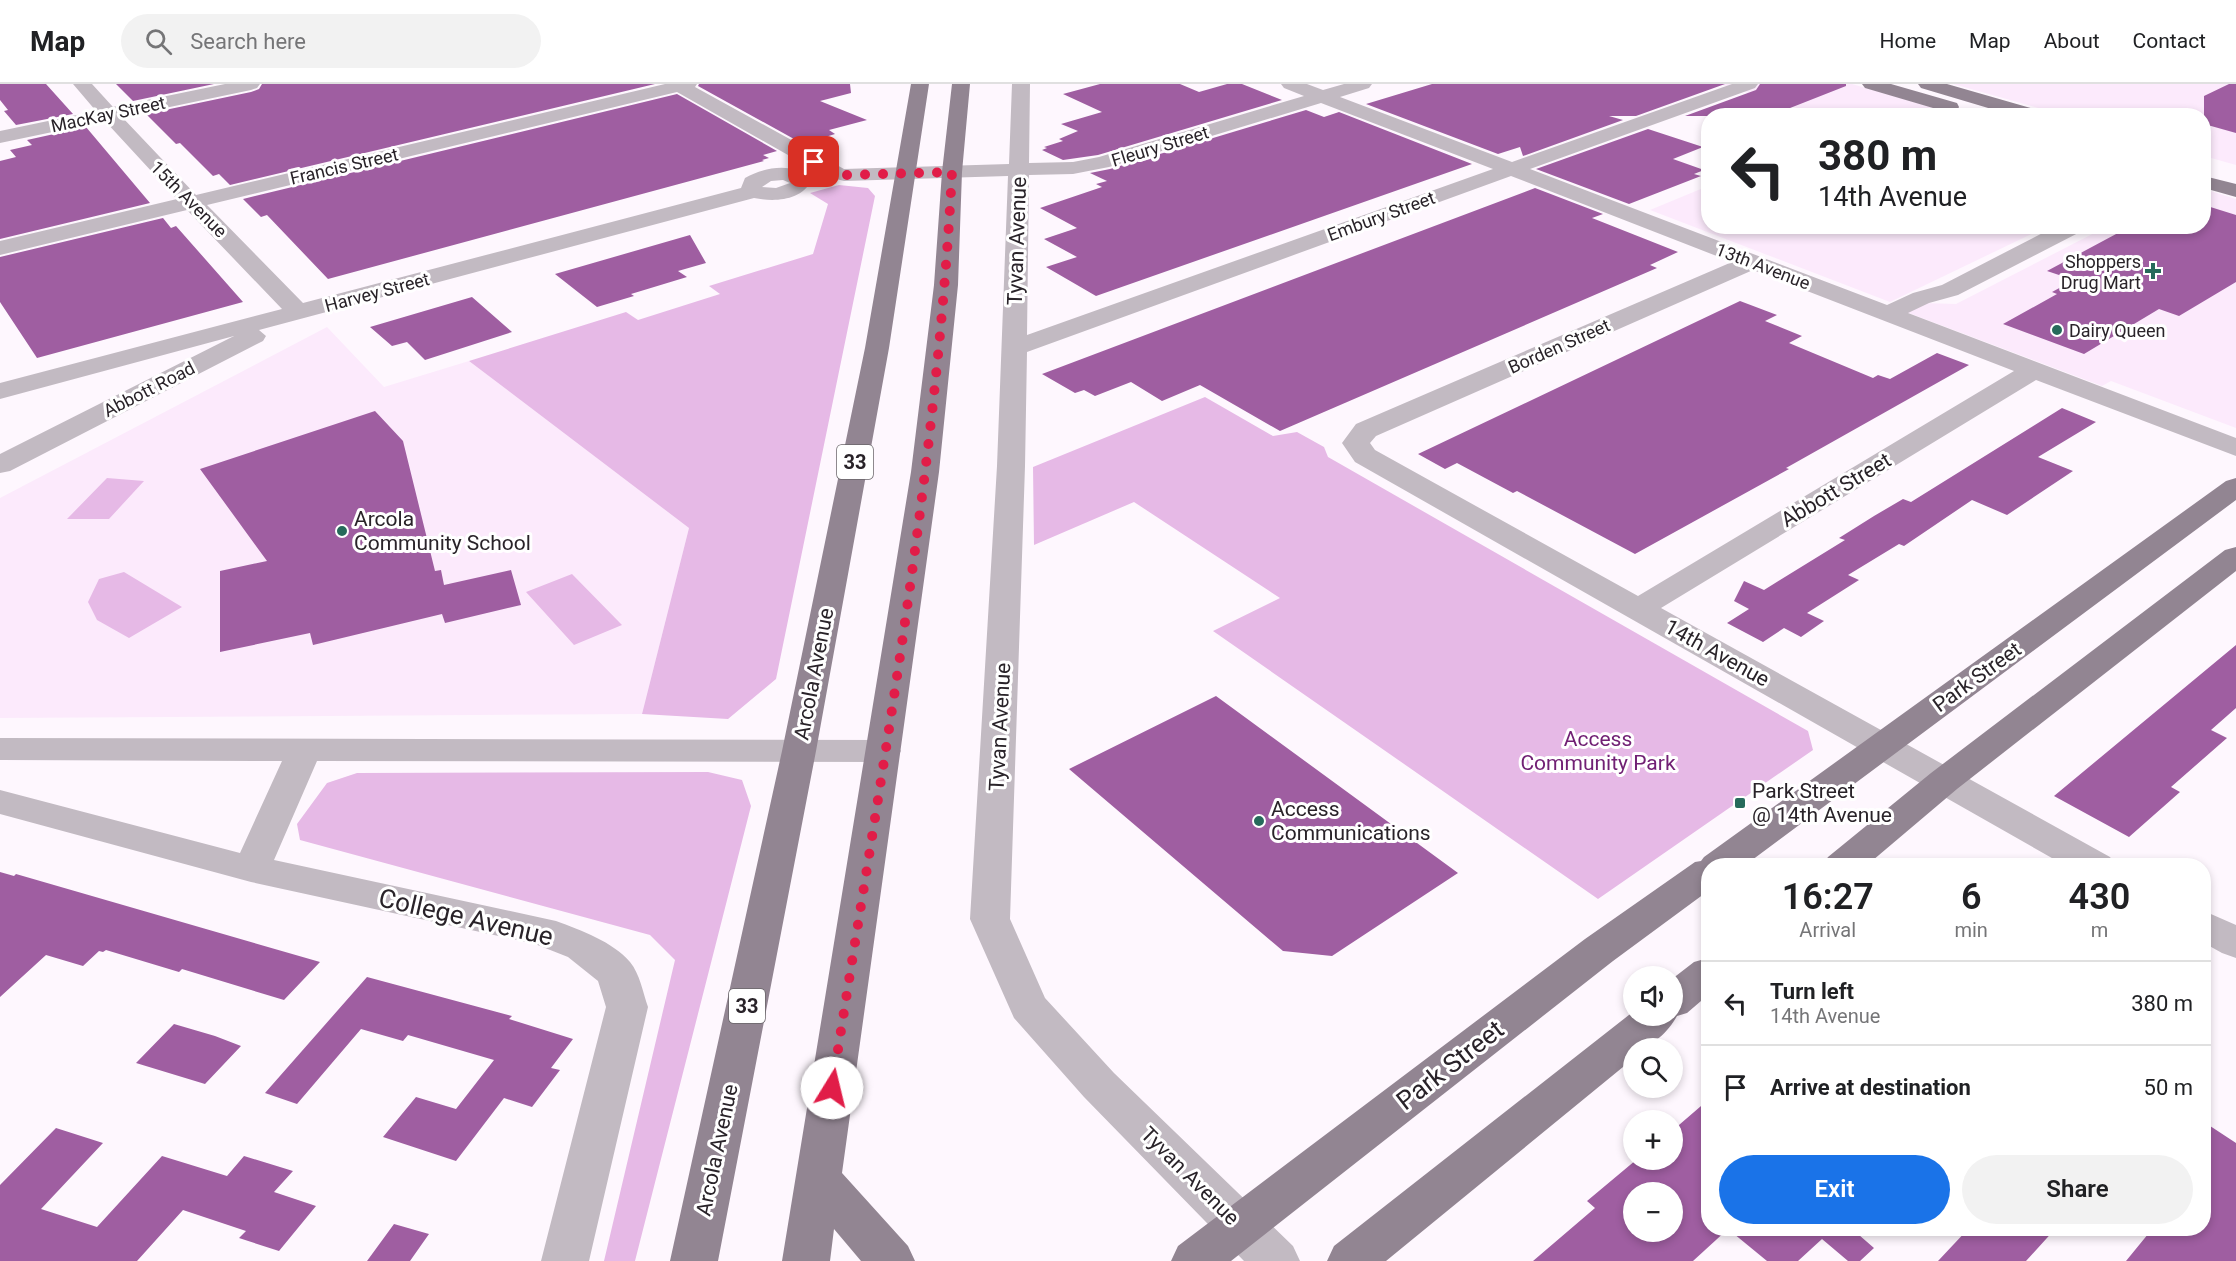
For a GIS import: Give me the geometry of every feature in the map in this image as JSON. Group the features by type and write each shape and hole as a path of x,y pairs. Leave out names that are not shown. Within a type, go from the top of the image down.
{"main road":[{"name":"Arcola Avenue","path":"694,1261 800,750 877,348 920,84"},
{"path":"806,1261 925,472 946,285 952,172 961,84"},
{"path":"1871,84 1951,108"},
{"path":"1927,84 2010,108"},
{"path":"2211,165 2236,173"},
{"path":"2211,184 2236,191"},
{"name":"Park Street","path":"1728,858 2236,488"},
{"path":"1851,858 1944,781 2236,556"},
{"name":"Park Street","path":"1195,1261 1599,950 1701,877"},
{"path":"1683,993 1701,979"},
{"path":"1351,1261 1644,1026"},
{"path":"818,1178 891,1261"}],"street":[{"name":"15th Avenue","path":"82,84 108,115 299,313"},
{"name":"MacKay Street","path":"0,137 251,84"},
{"name":"Tyvan Avenue","path":"1021,84 1011,466 990,919 1029,1007 1100,1085 1276,1261"},
{"name":"13th Avenue","path":"1290,84 2236,448"},
{"name":"Fleury Street","path":"952,172 1073,168 1102,163 1363,84"},
{"name":"Embury Street","path":"1013,348 1749,84"},
{"path":"681,85 832,172 844,175 952,172"},
{"name":"Francis Street","path":"0,248 681,85"},
{"name":"Harvey Street","path":"0,391 252,322 299,313 754,191"},
{"path":"1888,314 1921,298 1950,290 2058,234"},
{"name":"Borden Street","path":"1366,430 1752,262"},
{"name":"Abbott Road","path":"0,465 299,313"},
{"name":"Abbott Street","path":"1638,609 2034,370"},
{"name":"14th Avenue","path":"1366,430 1356,443 1365,456 2083,858"},
{"path":"0,749 884,751"},
{"path":"251,869 304,751"},
{"name":"College Avenue","path":"0,802 251,869 542,931 582,947 615,974 627,1007 567,1250"},
{"path":"2211,929 2236,943"}],"shaded area":[{"path":"1719,84 1852,84 1934,108 1797,108"},
{"path":"1953,84 2236,84 2236,165 2211,158 2211,108 2038,108"},
{"path":"1701,189 1701,230 1650,210"},
{"path":"2211,191 2236,199 2236,428 2111,381 2102,386 1906,312 1923,303 1956,304 2092,234 2211,234"},
{"path":"1713,234 2031,234 1890,302"},
{"path":"327,327 384,387 469,361 689,528 642,714 0,718 0,498"}],"green space":[{"path":"839,185 868,188 875,196 776,679 728,719 642,714 689,528 469,361 626,312 638,320 720,294 709,286 813,254 828,204 810,193"},
{"name":"Access Community Park","path":"1205,397 1273,436 1297,432 1324,447 1328,457 1808,731 1813,750 1598,899 1213,631 1280,598 1134,502 1034,545 1033,467"},
{"path":"107,478 144,481 109,519 67,519"},
{"path":"124,572 182,607 129,638 97,620 88,602 99,579"},
{"path":"572,574 622,625 574,645 526,592"},
{"path":"708,772 742,780 751,806 635,1261 604,1261 675,960 650,935 300,840 297,824 327,783 357,773"}],"building":[{"path":"0,84 46,84 73,114 16,125 4,111 8,110 0,100"},
{"path":"116,84 214,84 133,101"},
{"path":"262,84 655,84 230,185 219,174 213,176 180,143 176,144 146,114 251,92 259,89"},
{"path":"699,84 850,84 851,93 820,101 867,120 829,130 835,134 803,144 698,86"},
{"path":"1100,84 1180,84 1199,92 1227,84 1242,84 1282,100 1098,155 1063,160 1042,150 1047,148 1044,147 1063,141 1059,139 1078,131 1061,124 1102,112 1063,94"},
{"path":"1432,84 1725,84 1636,116 1609,116 1623,120 1523,156 1520,147 1498,154 1366,104"},
{"path":"1760,84 1846,84 1846,86 1790,108 1707,108 1756,90"},
{"path":"2229,84 2236,84 2236,133 2211,126 2211,108 2204,108 2204,96"},
{"path":"677,94 777,151 763,155 769,158 762,160 764,161 328,279 267,215 261,217 243,199"},
{"path":"1306,110 1324,117 1339,112 1472,164 1096,296 1046,267 1077,257 1044,239 1077,228 1040,208 1102,187 1096,184 1107,181 1090,173"},
{"path":"1701,110 1701,116 1685,116"},
{"path":"86,127 150,203 0,239 0,161 16,157 10,150 32,145 27,140"},
{"path":"1648,129 1701,146 1673,159 1701,169 1701,171 1694,174 1701,176 1629,204 1536,169"},
{"path":"1535,188 1603,214 1592,218 1678,252 1650,265 1657,268 1280,431 1200,385 1162,401 1131,382 1095,396 1084,390 1075,393 1042,374"},
{"path":"2211,207 2236,215 2236,282 2179,316 2159,309 2084,354 2003,324 2057,294 2052,292 2074,280 2047,271 2116,234 2211,234"},
{"path":"163,218 171,228 176,226 243,302 37,358 0,302 0,257"},
{"path":"690,235 706,263 678,271 687,277 597,307 555,274"},
{"path":"472,297 512,332 425,360 407,342 392,346 370,327"},
{"path":"1740,301 1777,315 1765,321 1802,336 1789,343 1873,378 1878,375 1890,379 1937,353 1969,365 1786,468 1789,469 1635,554 1517,491 1513,493 1457,463 1445,469 1418,454"},
{"path":"2062,408 2096,422 2038,457 2073,471 2007,515 1972,500 1904,546 1899,544 1848,575 1859,580 1807,613 1824,621 1801,637 1784,628 1763,642 1727,623 1749,609 1734,601 1744,581 1764,590 1845,540 1839,538 1874,516 1903,499 1911,502"},
{"name":"Arcola Community School","path":"375,411 403,441 435,571 441,570 444,585 511,570 521,605 445,623 442,614 313,645 310,633 220,652 220,571 267,561 200,469"},
{"path":"2236,645 2236,708 2211,730 2227,738 2171,787 2180,792 2129,837 2054,796"},
{"name":"Access Communications","path":"1216,696 1458,873 1332,956 1283,951 1069,769"},
{"path":"0,872 14,876 16,874 320,962 284,1000 182,969 179,972 106,950 99,951 83,966 46,955 0,997"},
{"path":"367,977 512,1016 509,1019 573,1039 551,1068 560,1070 532,1107 504,1098 456,1161 383,1137 416,1097 456,1109 494,1060 408,1035 403,1041 361,1029 297,1104 265,1093"},
{"path":"174,1024 241,1046 205,1084 136,1063"},
{"path":"1701,1106 1701,1236 1720,1236 1693,1261 1533,1261 1595,1208 1587,1201 1624,1170 1683,1170 1683,1122"},
{"path":"2211,1127 2236,1143 2236,1261 2126,1261 2146,1236 2211,1236"},
{"path":"56,1128 103,1143 41,1209 97,1227 162,1156 227,1176 244,1156 293,1171 274,1192 316,1206 279,1251 239,1238 246,1231 183,1210 137,1261 0,1261 0,1185"},
{"path":"394,1224 429,1234 410,1261 367,1261"},
{"path":"1737,1236 1860,1236 1874,1248 1860,1261 1848,1261 1822,1239 1798,1261 1767,1261"},
{"path":"1961,1236 2049,1236 2026,1261 1938,1261"}],"place":[{"name":"Shoppers Drug Mart","path":"2153,271"},
{"name":"Dairy Queen","path":"2057,330"},
{"name":"Arcola Community School","path":"342,531"},
{"name":"Park Street @ 14th Avenue","path":"1740,803"},
{"name":"Access Communications","path":"1259,821"}],"route":[{"path":"814,162 832,172 844,175 952,172 946,285 925,472 832,1088"}]}
